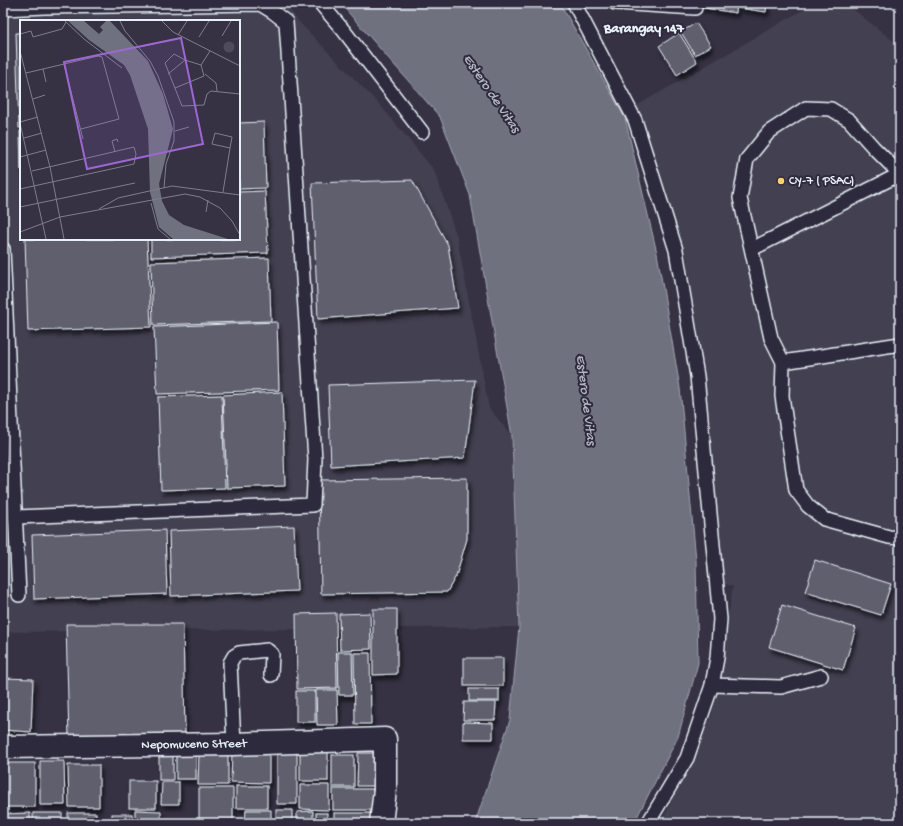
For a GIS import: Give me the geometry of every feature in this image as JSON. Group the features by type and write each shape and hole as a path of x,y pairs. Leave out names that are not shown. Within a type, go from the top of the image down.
{"street":[{"name":"Nepomuceno Street","path":"3,747 234,744 385,740 385,790 381,823"}],"lane":[{"path":"320,3 344,31 422,132"},
{"path":"574,3 635,120 676,250 697,376 720,619 717,658 712,685 687,758 648,823"},
{"path":"615,3 695,8"},
{"path":"3,9 45,5 260,4 286,22 315,459 313,505 16,516"},
{"path":"752,249 899,173 874,148 850,120 832,109 806,108 769,132 747,159 740,198 771,338 783,362 782,396 796,490 808,506 824,519 889,537 900,538"},
{"path":"3,249 19,595"},
{"path":"783,362 900,344"},
{"path":"234,744 230,663 234,656 239,653 267,650 272,654 271,675"},
{"path":"712,685 782,687 821,676"}],"shaded area":[{"path":"3,3 284,3 300,23 381,106 434,170 457,237 489,408 512,436 519,627 3,632"},
{"path":"815,3 845,3 900,46 900,823 661,823 712,714 733,586 721,583 711,432 686,257 636,106"}],"water":[{"name":"Estero de Vitas","path":"340,3 560,3 625,118 657,253 680,388 696,560 698,663 678,737 634,823 475,823 510,720 519,627 512,436 470,195 440,117"}],"building":[{"path":"698,3 737,3 736,13 698,7"},
{"path":"740,3 767,3 766,12 739,8"},
{"path":"696,23 711,46 695,55 681,32"},
{"path":"16,33 20,33 19,128"},
{"path":"679,33 697,62 677,75 659,46"},
{"path":"264,122 266,188 240,189 240,123"},
{"path":"412,180 448,245 458,308 318,319 312,183"},
{"path":"265,191 268,253 151,257 151,240 240,240 240,192"},
{"path":"25,240 147,240 151,327 28,331"},
{"path":"269,258 271,321 153,325 151,262"},
{"path":"277,322 279,390 157,394 154,327"},
{"path":"475,380 465,458 331,466 328,385"},
{"path":"282,392 285,486 227,488 223,395"},
{"path":"222,395 225,488 161,490 158,397"},
{"path":"467,478 467,539 456,576 447,592 321,594 319,480"},
{"path":"294,526 297,591 171,596 169,531"},
{"path":"165,530 167,594 34,599 32,535"},
{"path":"815,560 891,584 881,615 805,592"},
{"path":"782,605 856,628 843,670 769,647"},
{"path":"373,609 397,609 397,674 373,675"},
{"path":"336,613 337,688 297,689 296,614"},
{"path":"370,613 371,649 340,650 339,614"},
{"path":"66,624 183,624 185,736 69,739"},
{"path":"338,652 352,652 353,695 339,695"},
{"path":"354,653 370,653 371,724 355,724"},
{"path":"464,658 503,658 503,686 464,686"},
{"path":"3,678 33,679 31,732 3,730"},
{"path":"469,689 499,689 499,701 469,701"},
{"path":"316,690 337,690 338,725 317,725"},
{"path":"296,691 315,691 315,722 296,722"},
{"path":"464,702 496,702 495,720 463,720"},
{"path":"463,722 493,723 493,739 463,739"},
{"path":"300,750 328,750 328,781 300,781"},
{"path":"277,751 297,752 297,804 277,804"},
{"path":"159,752 173,752 173,780 159,780"},
{"path":"176,753 196,753 196,779 176,779"},
{"path":"232,753 269,753 269,783 231,782"},
{"path":"358,753 377,753 377,786 357,786"},
{"path":"199,754 228,754 228,785 198,785"},
{"path":"332,755 354,755 354,787 332,787"},
{"path":"40,761 64,761 65,805 40,805"},
{"path":"3,763 35,763 35,807 3,807"},
{"path":"68,765 99,765 99,807 69,807"},
{"path":"129,781 156,781 156,808 129,808"},
{"path":"162,782 179,782 179,804 161,804"},
{"path":"300,785 329,785 329,810 300,809"},
{"path":"236,786 267,786 267,808 236,808"},
{"path":"199,788 233,788 233,821 199,821"},
{"path":"333,789 373,789 373,810 333,810"},
{"path":"135,810 161,811 161,823 135,823"},
{"path":"246,810 271,810 271,823 245,823"},
{"path":"276,810 292,810 292,823 276,823"},
{"path":"313,811 313,823 297,823 297,812"},
{"path":"30,813 30,823 3,823 3,814"},
{"path":"33,813 62,813 62,823 33,823"},
{"path":"68,813 96,813 96,823 68,823"},
{"path":"316,813 327,813 327,823 316,823"},
{"path":"334,813 373,813 373,823 334,823"},
{"path":"112,814 132,814 132,823 112,823"},
{"path":"166,820 195,820 195,823 166,823"}],"place":[{"name":"CY-7 ( PSAC)","path":"781,181"}],"district":[{"name":"Barangay 147","path":"644,29"}]}
